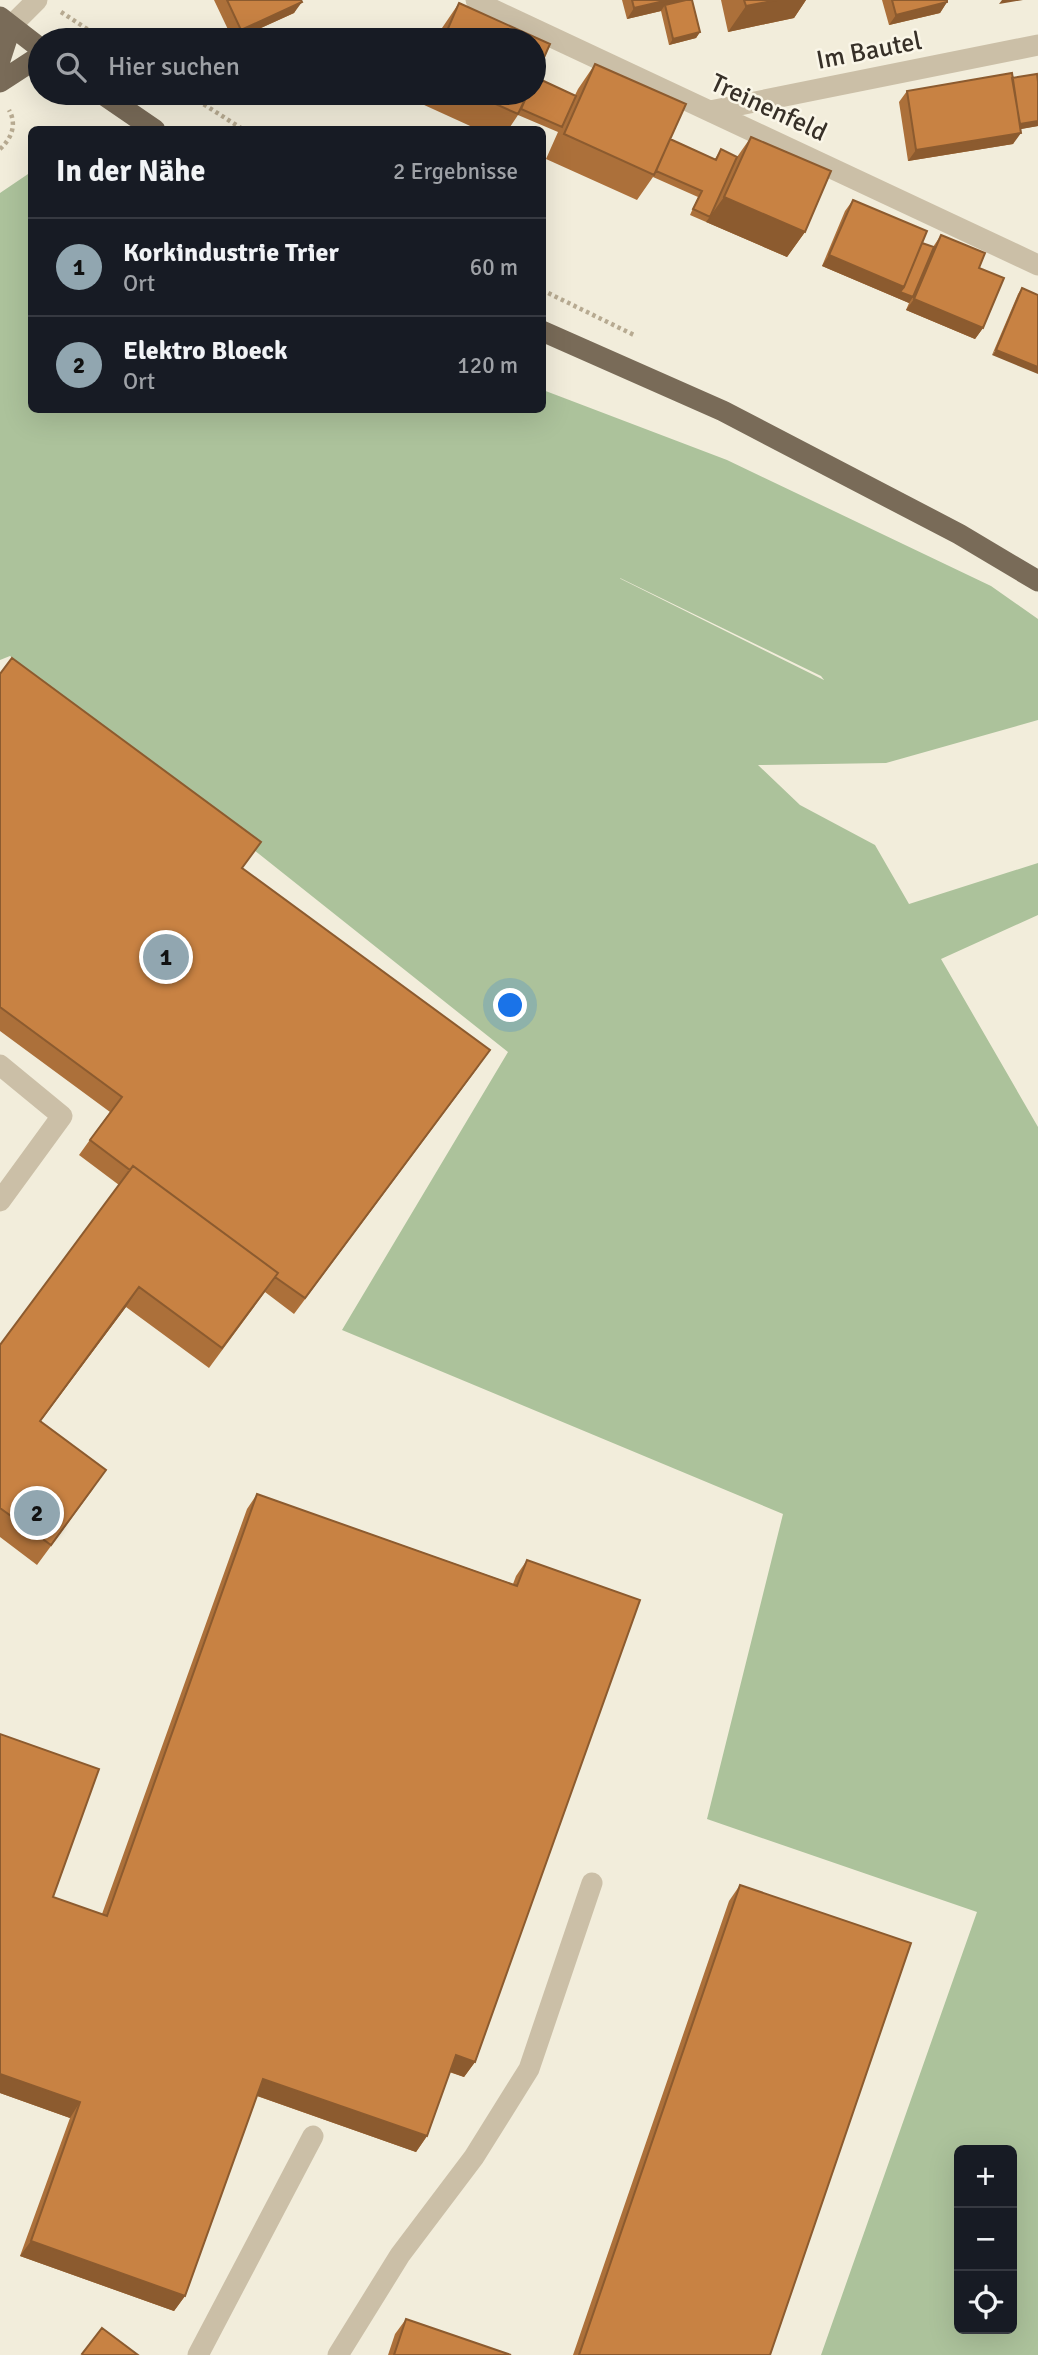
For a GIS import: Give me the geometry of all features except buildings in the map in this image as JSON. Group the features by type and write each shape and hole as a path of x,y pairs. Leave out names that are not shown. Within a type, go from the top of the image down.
{"main road":[{"path":"0,60 4,24 28,40"},
{"path":"0,82 28,64"},
{"path":"119,105 149,126"},
{"path":"546,333 723,411 959,534 1038,581"}],"street":[{"name":"Treinenfeld","path":"476,0 479,4 531,28"},
{"path":"4,24 45,3"},
{"name":"Treinenfeld","path":"546,35 1038,265"},
{"name":"Im Bautel","path":"710,111 1038,45"},
{"path":"0,1065 62,1116 0,1201"},
{"path":"338,2355 400,2255 474,2157 529,2069 592,1883"},
{"path":"198,2355 313,2136"}],"path":[{"path":"45,3 85,28"},
{"path":"205,105 238,126"},
{"path":"0,149 14,126 12,113 6,106"}],"green space":[{"path":"28,174 28,413 546,413 546,391 727,460 991,586 1038,619 1038,720 886,763 758,765 800,805 875,845 909,904 1038,863 1038,915 941,959 1038,1127 1038,2355 821,2355 977,1912 707,1819 783,1514 342,1330 508,1052 10,656 0,660 0,193","holes":["620,578 821,676 824,680 621,579"]}],"place":[{"name":"Korkindustrie Trier","path":"166,957"},
{"name":"Elektro Bloeck","path":"37,1513"}]}
